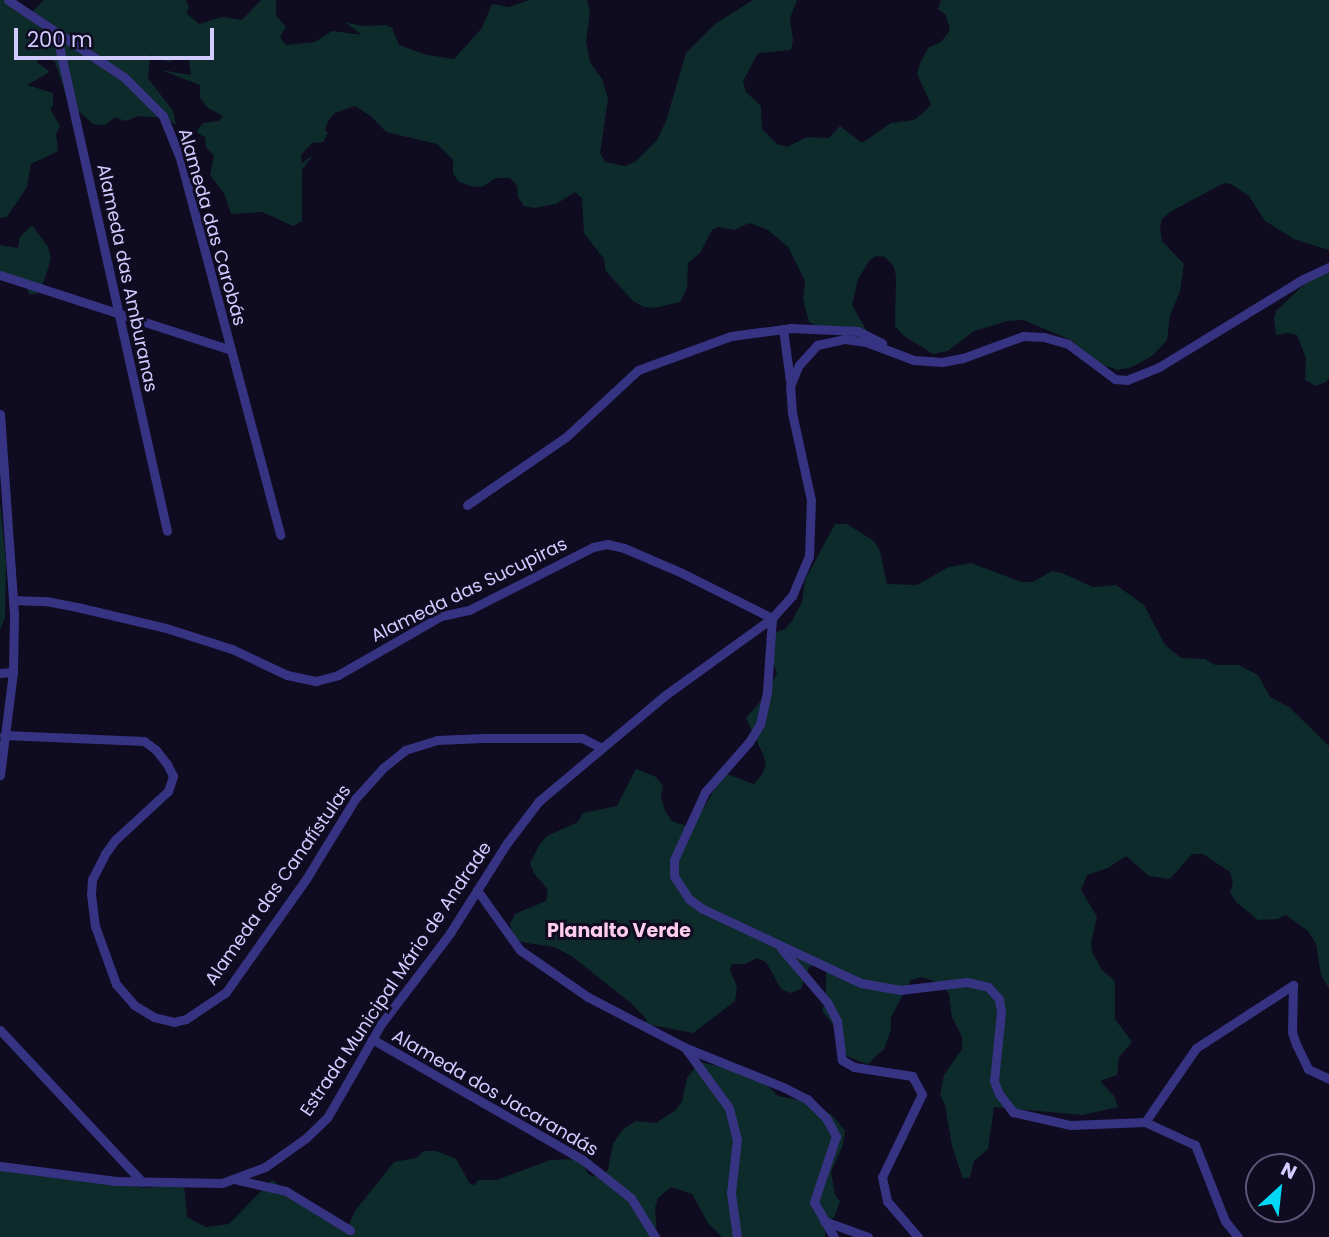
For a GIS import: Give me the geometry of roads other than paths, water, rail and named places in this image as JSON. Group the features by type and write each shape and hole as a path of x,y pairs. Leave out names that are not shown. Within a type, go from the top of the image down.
{"street":[{"name":"Alameda das Carobás","path":"8,0 124,77 163,116 180,158 280,535"},
{"name":"Alameda das Amburanas","path":"56,32 167,531"},
{"path":"790,386 799,365 817,345 845,339 866,342 914,360 942,362 963,358 1023,336 1044,337 1068,344 1115,379 1127,380 1158,367 1303,279 1329,267"},
{"path":"0,275 231,350"},
{"path":"467,505 566,438 638,370 731,336 783,329 858,331 898,354"},
{"name":"Estrada Municipal Mário de Andrade","path":"0,1166 142,1182 197,1185 237,1179 265,1167 306,1138 327,1118 372,1039 450,933 525,817 600,747 772,618 792,596 809,556 811,500 792,413 783,329"},
{"path":"0,414 13,600 13,672 0,775"},
{"name":"Alameda das Sucupiras","path":"13,600 67,605 166,628 232,649 287,675 308,681 338,675 441,616 469,610 571,556 607,544 682,573 772,618"},
{"path":"772,618 767,692 760,724 749,742 705,792 673,867 674,876 695,905 861,983 900,990 967,982 988,987 999,999 1001,1012 994,1081 999,1094 1013,1112 1070,1125 1145,1122 1195,1144 1225,1221 1238,1237"},
{"path":"0,673 13,672"},
{"name":"Alameda das Canafístulas","path":"4,736 144,741 156,750 167,764 173,776 168,792 115,840 104,854 92,880 91,894 95,926 116,984 134,1005 154,1017 174,1022 210,1005 226,992 306,879 355,799 383,768 405,750 437,740 471,738 582,738 600,747"},
{"path":"477,890 520,950 588,996 685,1048 807,1099 834,1128 836,1136 814,1202 834,1237"},
{"path":"777,944 827,1002 837,1021 842,1060 854,1067 912,1076 922,1094 882,1177 887,1201 918,1237"},
{"path":"1145,1122 1196,1048 1293,985 1292,1031 1296,1044 1308,1069 1329,1079"},
{"path":"0,1030 142,1182"},
{"name":"Alameda dos Jacarandás","path":"372,1039 583,1160 631,1198 655,1237"},
{"path":"685,1048 729,1108 737,1139 731,1193 737,1237"},
{"path":"237,1179 286,1191 350,1230"},
{"path":"824,1221 868,1237"}],"district":[{"name":"Planalto Verde","path":"619,931"}]}
